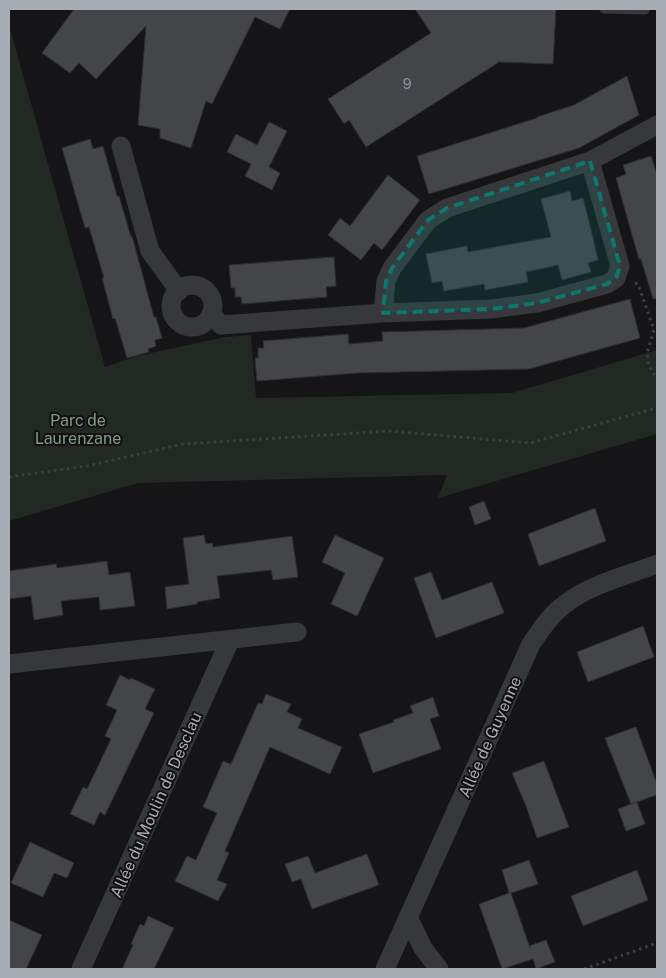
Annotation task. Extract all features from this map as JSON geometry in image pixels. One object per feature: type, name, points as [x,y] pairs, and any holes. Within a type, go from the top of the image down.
[{"type":"street","points":[[383,313],[386,281],[392,268],[428,220],[447,208],[590,161],[657,125]]},
{"type":"street","points":[[121,146],[150,251],[179,291]]},
{"type":"street","points":[[212,314],[202,325],[196,327],[182,325],[177,320],[172,308],[175,295],[185,287],[192,286],[204,290],[212,301],[212,314],[221,325],[383,313],[491,309],[537,303],[607,284],[616,278],[620,266],[590,161]]},
{"type":"street","name":"Allée de Guyenne","points":[[385,969],[531,644],[546,623],[562,606],[577,596],[657,564]]},
{"type":"street","points":[[9,664],[297,632]]},
{"type":"street","name":"Allée du Moulin de Desclau","points":[[81,969],[230,640]]},
{"type":"street","points":[[408,917],[424,948],[439,969]]},
{"type":"lane","points":[[604,9],[645,10]]},
{"type":"path","points":[[616,278],[638,284],[654,330],[647,353],[649,366],[657,379]]},
{"type":"path","points":[[9,477],[87,466],[183,444],[389,431],[530,442],[657,408]]},
{"type":"path","points":[[584,969],[657,943]]},
{"type":"highlighted area","points":[[590,161],[620,266],[616,278],[607,284],[537,303],[491,309],[383,313],[386,281],[392,268],[428,220],[447,208]]},
{"type":"green space","name":"Parc de Laurenzane","points":[[9,25],[105,367],[137,356],[225,337],[251,335],[256,398],[512,393],[657,350],[657,434],[438,498],[447,475],[138,483],[9,521]]},
{"type":"building","points":[[74,9],[290,9],[280,29],[255,17],[212,104],[206,101],[191,148],[160,138],[160,129],[138,125],[146,26],[96,79],[79,63],[70,73],[42,53]]},
{"type":"building","points":[[415,9],[556,9],[553,64],[499,62],[366,147],[349,120],[344,124],[328,99],[431,33]]},
{"type":"building","points":[[627,76],[639,115],[579,148],[429,194],[417,156],[574,105]]},
{"type":"building","points":[[269,122],[287,131],[269,167],[280,173],[272,190],[245,176],[251,164],[227,152],[236,134],[257,145]]},
{"type":"building","points":[[90,139],[93,149],[103,146],[162,338],[155,340],[156,346],[148,349],[149,352],[127,358],[115,318],[113,319],[102,278],[104,278],[89,227],[85,228],[62,148]]},
{"type":"building","points":[[651,156],[657,175],[657,298],[653,299],[641,259],[639,259],[616,178],[626,174],[623,165]]},
{"type":"building","points":[[388,175],[420,200],[382,250],[374,243],[361,260],[328,235],[340,218],[350,226]]},
{"type":"building","points":[[570,191],[572,201],[583,198],[598,260],[588,263],[591,272],[562,280],[558,265],[526,272],[528,282],[485,290],[484,284],[444,291],[442,281],[432,283],[426,254],[467,246],[468,252],[551,237],[541,199]]},
{"type":"building","points":[[334,257],[336,286],[326,287],[327,297],[242,304],[241,297],[235,297],[235,288],[231,288],[229,265]]},
{"type":"building","points":[[630,299],[640,338],[529,369],[357,373],[257,381],[255,358],[258,358],[258,348],[264,348],[263,341],[348,334],[349,344],[383,341],[382,332],[524,328]]},
{"type":"building","points":[[484,501],[491,519],[475,525],[469,507]]},
{"type":"building","points":[[595,508],[606,541],[539,566],[528,534]]},
{"type":"building","points":[[204,535],[206,544],[212,543],[213,547],[292,536],[298,577],[273,580],[271,570],[217,576],[220,598],[167,609],[165,587],[189,584],[183,538]]},
{"type":"building","points":[[335,535],[384,558],[357,616],[331,604],[345,573],[322,562]]},
{"type":"building","points":[[107,561],[109,575],[130,572],[135,606],[100,610],[99,597],[61,601],[63,615],[34,620],[31,596],[9,599],[9,571],[56,564],[57,568]]},
{"type":"building","points":[[431,572],[442,600],[492,582],[504,613],[436,638],[414,578]]},
{"type":"building","points":[[643,626],[654,657],[588,682],[577,652]]},
{"type":"building","points":[[120,675],[155,689],[145,709],[154,713],[105,815],[100,812],[94,825],[70,814],[83,787],[87,789],[111,739],[105,736],[117,710],[106,705]]},
{"type":"building","points":[[266,694],[291,704],[287,712],[302,719],[298,728],[342,747],[330,774],[270,747],[225,851],[229,853],[217,880],[227,884],[218,901],[175,881],[187,856],[196,860],[217,813],[203,807],[223,761],[231,764],[258,703],[262,704]]},
{"type":"building","points":[[433,697],[439,716],[430,719],[441,749],[373,773],[359,734],[394,722],[393,720],[413,713],[410,706]]},
{"type":"building","points":[[636,727],[657,784],[657,795],[631,804],[605,738]]},
{"type":"building","points":[[544,761],[569,827],[537,838],[512,773]]},
{"type":"building","points":[[637,802],[645,824],[626,831],[618,809]]},
{"type":"building","points":[[30,842],[74,863],[67,878],[54,873],[43,897],[11,883]]},
{"type":"building","points":[[367,854],[379,885],[312,909],[301,879],[292,882],[285,864],[308,856],[315,873]]},
{"type":"building","points":[[529,860],[538,884],[511,893],[529,946],[546,940],[555,962],[536,969],[533,959],[502,969],[479,904],[509,893],[502,870]]},
{"type":"building","points":[[637,870],[648,900],[583,926],[571,896]]},
{"type":"building","points":[[148,916],[174,928],[154,969],[122,969],[140,924],[144,926]]},
{"type":"building","points":[[9,920],[42,935],[26,969],[9,969]]}]
